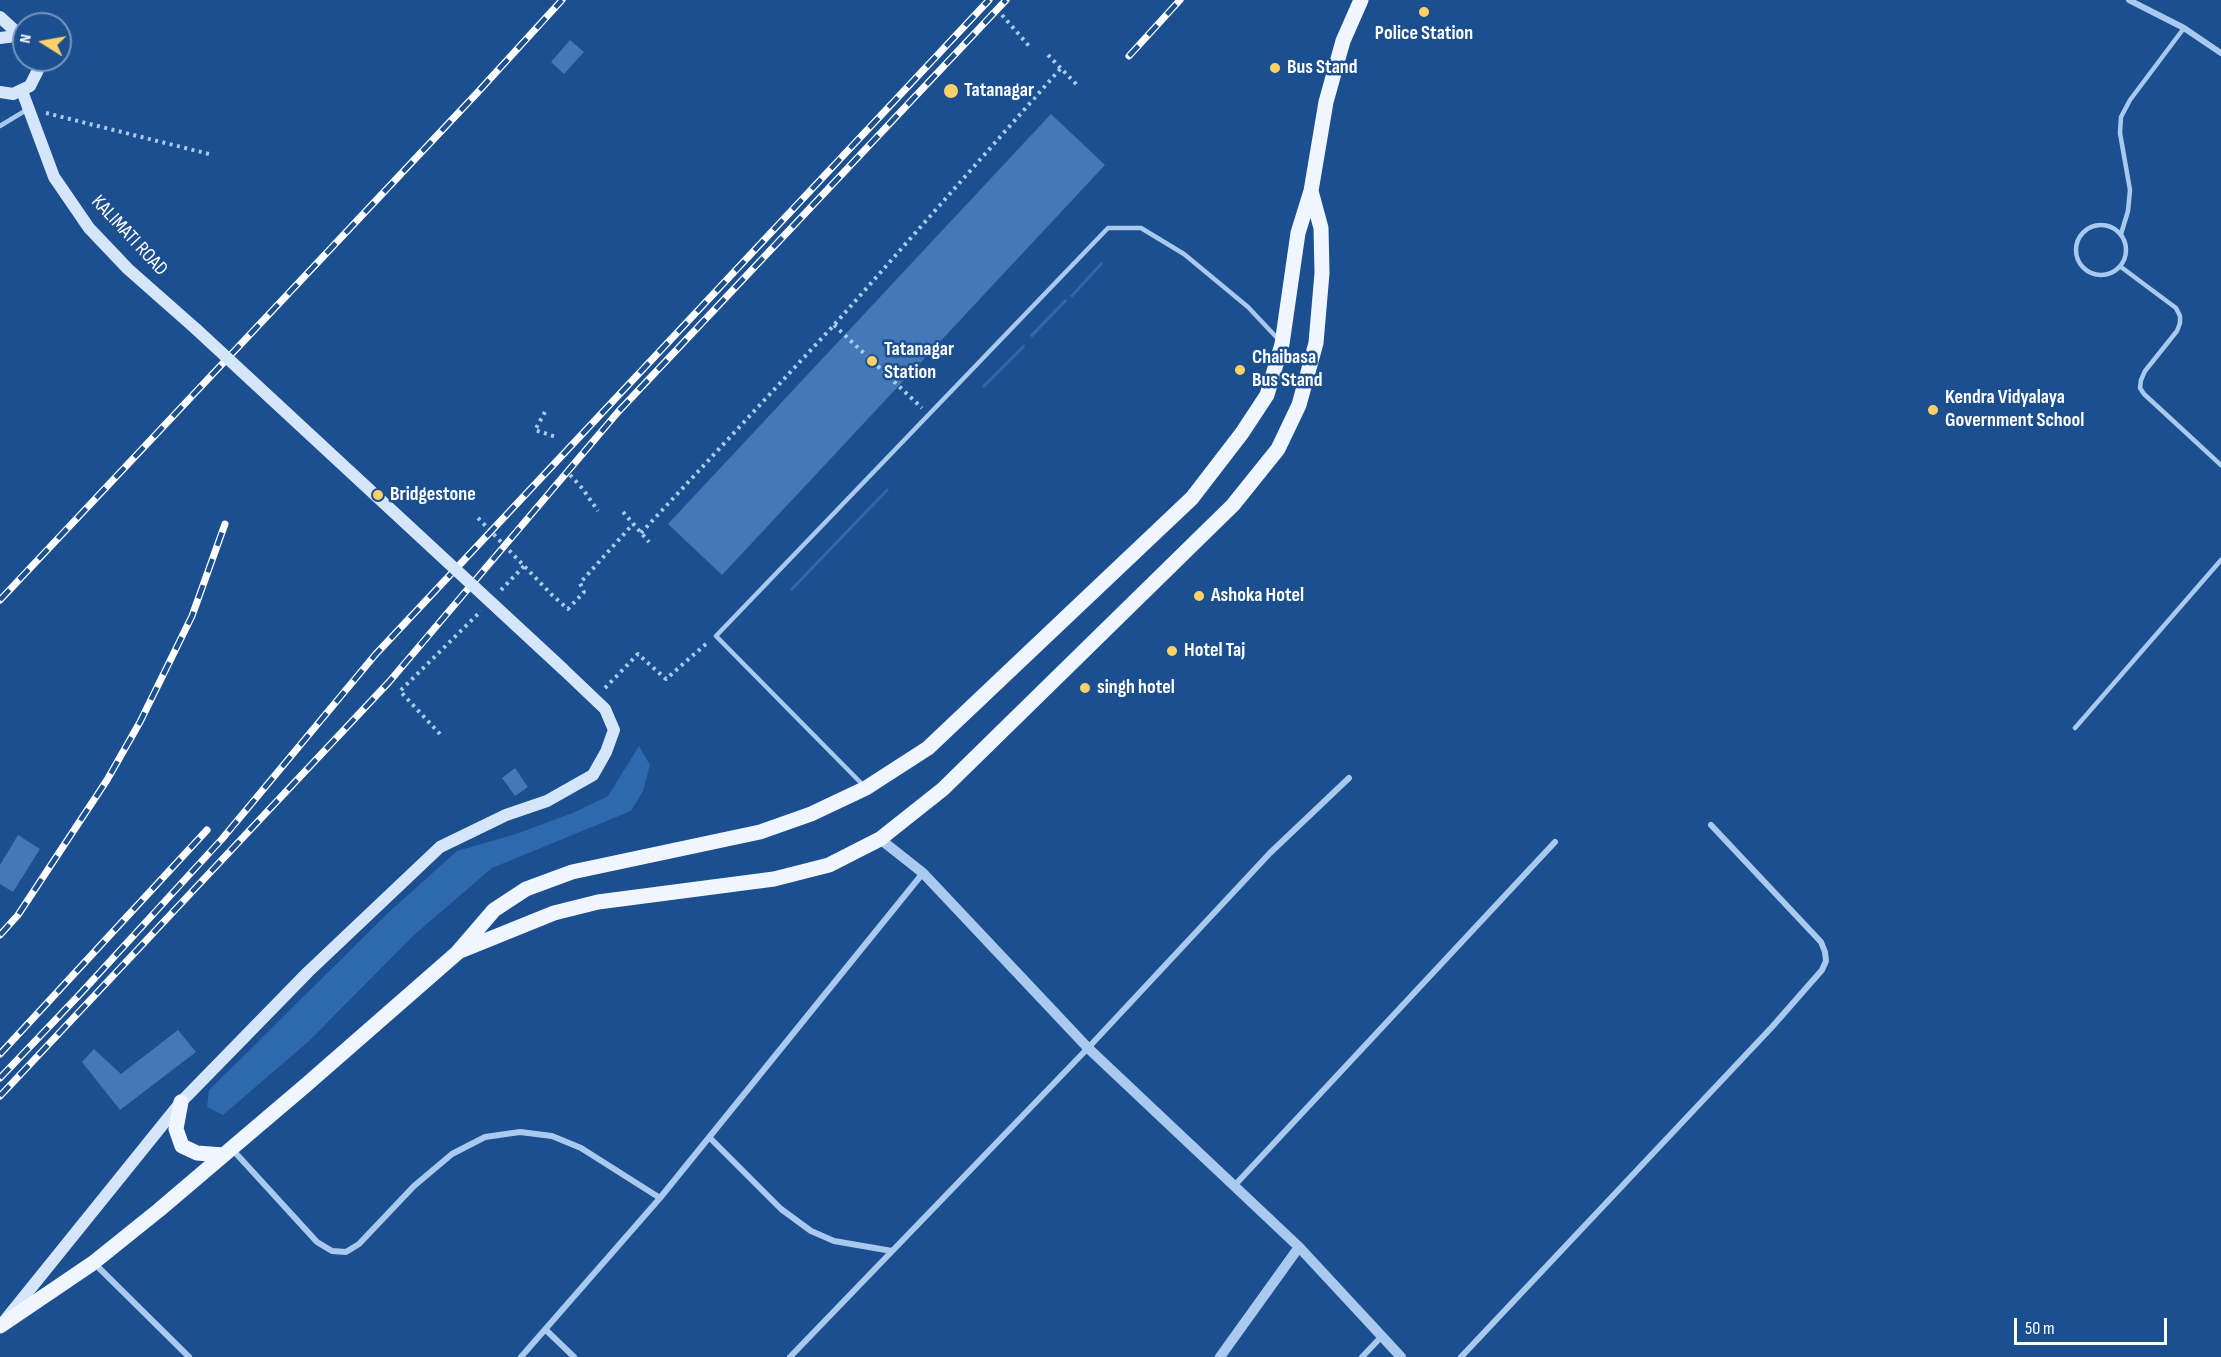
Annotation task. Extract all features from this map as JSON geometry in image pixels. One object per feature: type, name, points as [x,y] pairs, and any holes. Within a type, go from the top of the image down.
[{"type":"main road","points":[[1,1325],[93,1263],[159,1210],[457,953],[494,910],[526,889],[572,872],[760,832],[811,814],[866,788],[928,748],[1192,498],[1242,433],[1267,395],[1282,344],[1298,233],[1311,191],[1326,102],[1343,41],[1361,0]]},
{"type":"main road","points":[[0,17],[12,28]]},
{"type":"main road","points":[[0,92],[13,94],[22,91],[35,79],[37,72]]},
{"type":"main road","name":"KALIMATI ROAD","points":[[22,91],[54,177],[89,228],[128,268],[605,709],[614,729],[606,752],[592,775],[547,801],[506,815],[440,847],[308,972],[182,1102]]},
{"type":"main road","points":[[457,953],[554,913],[598,902],[774,879],[829,865],[880,838],[943,789],[1233,505],[1278,449],[1299,405],[1316,343],[1322,273],[1321,228],[1311,191]]},
{"type":"main road","points":[[182,1102],[176,1130],[182,1146],[197,1154],[227,1152]]},
{"type":"main road","points":[[1,1325],[182,1102]]},
{"type":"street","points":[[2129,0],[2184,28],[2221,53]]},
{"type":"street","points":[[790,1357],[1088,1048],[1270,853],[1349,778]]},
{"type":"street","points":[[1461,1357],[1772,1027],[1822,970],[1826,961],[1821,942],[1711,825]]},
{"type":"street","points":[[880,838],[923,873],[1088,1048],[1299,1247],[1401,1357]]},
{"type":"street","points":[[1233,1187],[1555,842]]},
{"type":"street","points":[[521,1357],[710,1138],[923,873]]},
{"type":"street","points":[[227,1152],[317,1242],[332,1251],[346,1252],[359,1245],[414,1186],[452,1154],[485,1137],[520,1132],[552,1136],[580,1148],[660,1198]]},
{"type":"street","points":[[710,1138],[781,1209],[811,1231],[834,1241],[892,1251]]},
{"type":"street","points":[[1220,1357],[1299,1247]]},
{"type":"street","points":[[93,1263],[189,1357]]},
{"type":"street","points":[[546,1330],[574,1357]]},
{"type":"street","points":[[1362,1357],[1382,1336]]},
{"type":"lane","points":[[2121,234],[2106,225],[2089,228],[2082,234],[2076,250],[2077,259],[2082,267],[2097,276],[2106,276],[2121,267],[2127,250],[2121,234],[2128,211],[2130,190],[2120,133],[2121,117],[2130,100],[2184,28]]},
{"type":"lane","points":[[0,126],[28,109]]},
{"type":"lane","points":[[866,788],[716,636],[1108,228],[1142,228],[1184,254],[1248,307],[1282,344]]},
{"type":"lane","points":[[2121,267],[2176,308],[2180,316],[2177,331],[2145,371],[2140,388],[2221,465]]},
{"type":"lane","points":[[2075,728],[2221,560]]},
{"type":"path","points":[[1002,15],[1029,46]]},
{"type":"path","points":[[1048,55],[1079,87]]},
{"type":"path","points":[[641,533],[834,325],[1061,68]]},
{"type":"path","points":[[28,109],[209,154]]},
{"type":"path","points":[[834,325],[929,415]]},
{"type":"path","points":[[545,412],[535,430],[556,437]]},
{"type":"path","points":[[570,475],[598,511]]},
{"type":"path","points":[[623,512],[649,542]]},
{"type":"path","points":[[478,518],[568,609],[584,592],[580,583],[633,524]]},
{"type":"path","points":[[500,591],[524,566]]},
{"type":"path","points":[[440,734],[400,691],[484,607]]},
{"type":"path","points":[[594,699],[638,654],[666,679],[716,636]]},
{"type":"shaded area","points":[[1101,262],[1103,264],[1072,298],[1070,296]]},
{"type":"shaded area","points":[[1065,299],[1067,301],[1032,338],[1030,335]]},
{"type":"shaded area","points":[[1024,344],[1025,347],[984,388],[982,386]]},
{"type":"shaded area","points":[[887,488],[889,490],[792,591],[790,589]]},
{"type":"shaded area","points":[[639,746],[650,765],[643,791],[631,811],[492,868],[414,935],[309,1041],[223,1115],[207,1107],[209,1090],[389,912],[457,851],[516,834],[575,812],[608,796]]},
{"type":"building","points":[[570,40],[584,52],[564,74],[551,62]]},
{"type":"building","name":"Tatanagar Station","points":[[1051,114],[1105,165],[722,575],[668,524]]},
{"type":"building","points":[[515,768],[528,787],[515,796],[502,778]]},
{"type":"building","points":[[18,835],[40,849],[13,892],[0,884],[0,865]]},
{"type":"building","points":[[178,1030],[196,1052],[120,1110],[82,1062],[94,1049],[121,1074]]},
{"type":"railway","points":[[0,600],[562,0]]},
{"type":"railway","points":[[0,1078],[222,839],[375,655],[989,0]]},
{"type":"railway","points":[[0,1096],[389,682],[618,412],[1006,0]]},
{"type":"railway","points":[[1129,56],[1180,0]]},
{"type":"railway","points":[[0,935],[18,915],[107,780],[140,722],[192,616],[225,524]]},
{"type":"railway","points":[[0,1054],[207,830]]},
{"type":"place","name":"Police Station","points":[[1424,12]]},
{"type":"place","name":"Bus Stand","points":[[1275,68]]},
{"type":"place","name":"Tatanagar","points":[[951,91]]},
{"type":"place","name":"Tatanagar Station","points":[[872,361]]},
{"type":"place","name":"Chaibasa Bus Stand","points":[[1240,370]]},
{"type":"place","name":"Kendra Vidyalaya Government School","points":[[1933,410]]},
{"type":"place","name":"Bridgestone","points":[[378,495]]},
{"type":"place","name":"Ashoka Hotel","points":[[1199,596]]},
{"type":"place","name":"Hotel Taj","points":[[1172,651]]},
{"type":"place","name":"singh hotel","points":[[1085,688]]}]
